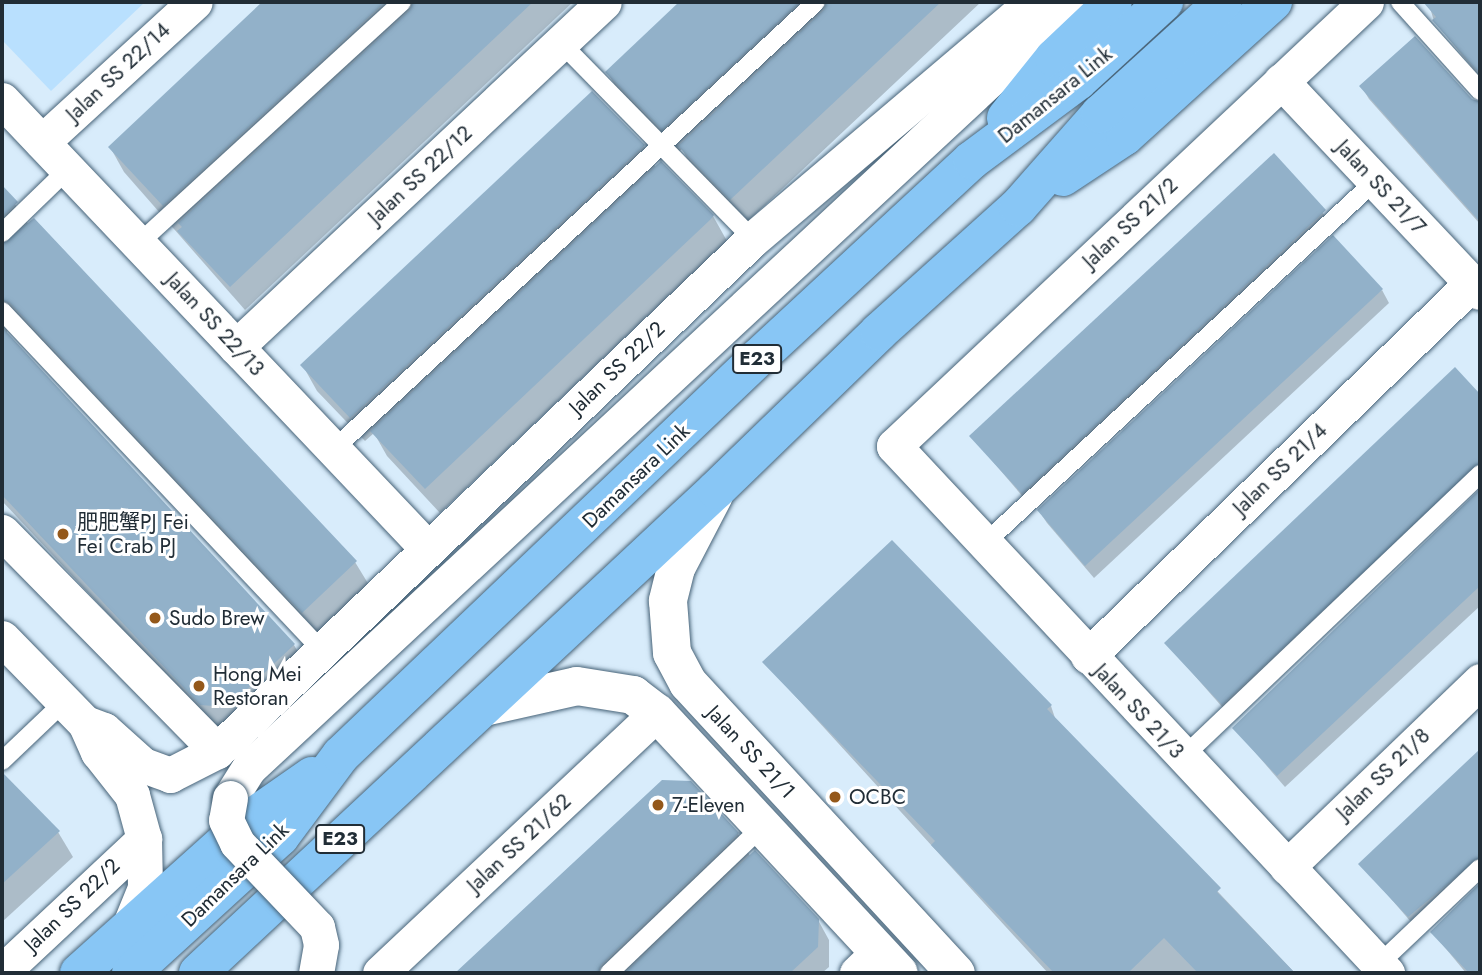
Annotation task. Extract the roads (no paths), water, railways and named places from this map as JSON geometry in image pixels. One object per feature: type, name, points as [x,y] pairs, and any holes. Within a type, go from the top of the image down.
[{"type":"highway","points":[[972,160],[1054,58],[1113,2]]},
{"type":"highway","name":"Damansara Link","points":[[131,973],[280,837],[341,755],[972,160],[1079,81],[1164,2]]},
{"type":"highway","name":"Damansara Link","points":[[198,973],[716,489],[879,332],[1018,207],[1100,114],[1223,2]]},
{"type":"highway","points":[[1018,207],[1125,136],[1273,2]]},
{"type":"highway","points":[[79,973],[253,817],[341,755]]},
{"type":"street","name":"Jalan SS 22/14","points":[[42,142],[195,2]]},
{"type":"street","name":"Jalan SS 22/12","points":[[236,347],[604,2]]},
{"type":"street","name":"Jalan SS 22/2","points":[[74,713],[104,730],[144,765],[170,775],[217,751],[753,239],[1032,2]]},
{"type":"street","points":[[316,973],[321,945],[317,927],[237,843],[226,820],[230,798],[249,768],[1073,2]]},
{"type":"street","name":"Jalan SS 21/2","points":[[894,446],[1366,2]]},
{"type":"street","name":"Jalan SS 21/7","points":[[1281,81],[1476,288]]},
{"type":"street","name":"Jalan SS 22/13","points":[[2,100],[428,548]]},
{"type":"street","name":"Jalan SS 21/4","points":[[1088,656],[1476,288]]},
{"type":"street","name":"Jalan SS 21/3","points":[[894,446],[1182,758],[1383,969]]},
{"type":"street","name":"Jalan SS 21/1","points":[[716,489],[676,568],[668,600],[671,653],[688,683],[956,973]]},
{"type":"street","points":[[2,532],[217,751]]},
{"type":"street","points":[[2,638],[74,713],[98,752],[132,795],[144,839],[145,888],[129,927]]},
{"type":"street","name":"Jalan SS 21/8","points":[[1287,867],[1480,681]]},
{"type":"street","name":"Jalan SS 21/1","points":[[484,707],[577,686],[633,695],[657,713],[762,827],[886,969]]},
{"type":"street","name":"Jalan SS 21/62","points":[[380,973],[657,713]]},
{"type":"street","name":"Jalan SS 22/2","points":[[2,972],[144,839]]},
{"type":"lane","points":[[138,244],[401,2]]},
{"type":"lane","points":[[334,449],[816,2]]},
{"type":"lane","points":[[1400,2],[1480,91]]},
{"type":"lane","points":[[561,43],[753,239]]},
{"type":"lane","points":[[2,233],[68,169]]},
{"type":"lane","points":[[984,544],[1375,181]]},
{"type":"lane","points":[[2,311],[322,651]]},
{"type":"lane","points":[[1182,758],[1480,474]]},
{"type":"lane","points":[[2,761],[74,713]]},
{"type":"lane","points":[[609,973],[762,827]]},
{"type":"lane","points":[[1383,969],[1480,868]]},
{"type":"place","name":"肥肥蟹PJ Fei Fei Crab PJ","points":[[63,534]]},
{"type":"place","name":"Sudo Brew","points":[[155,618]]},
{"type":"place","name":"Hong Mei Restoran","points":[[199,686]]},
{"type":"place","name":"OCBC","points":[[835,797]]},
{"type":"place","name":"7-Eleven","points":[[658,805]]}]
